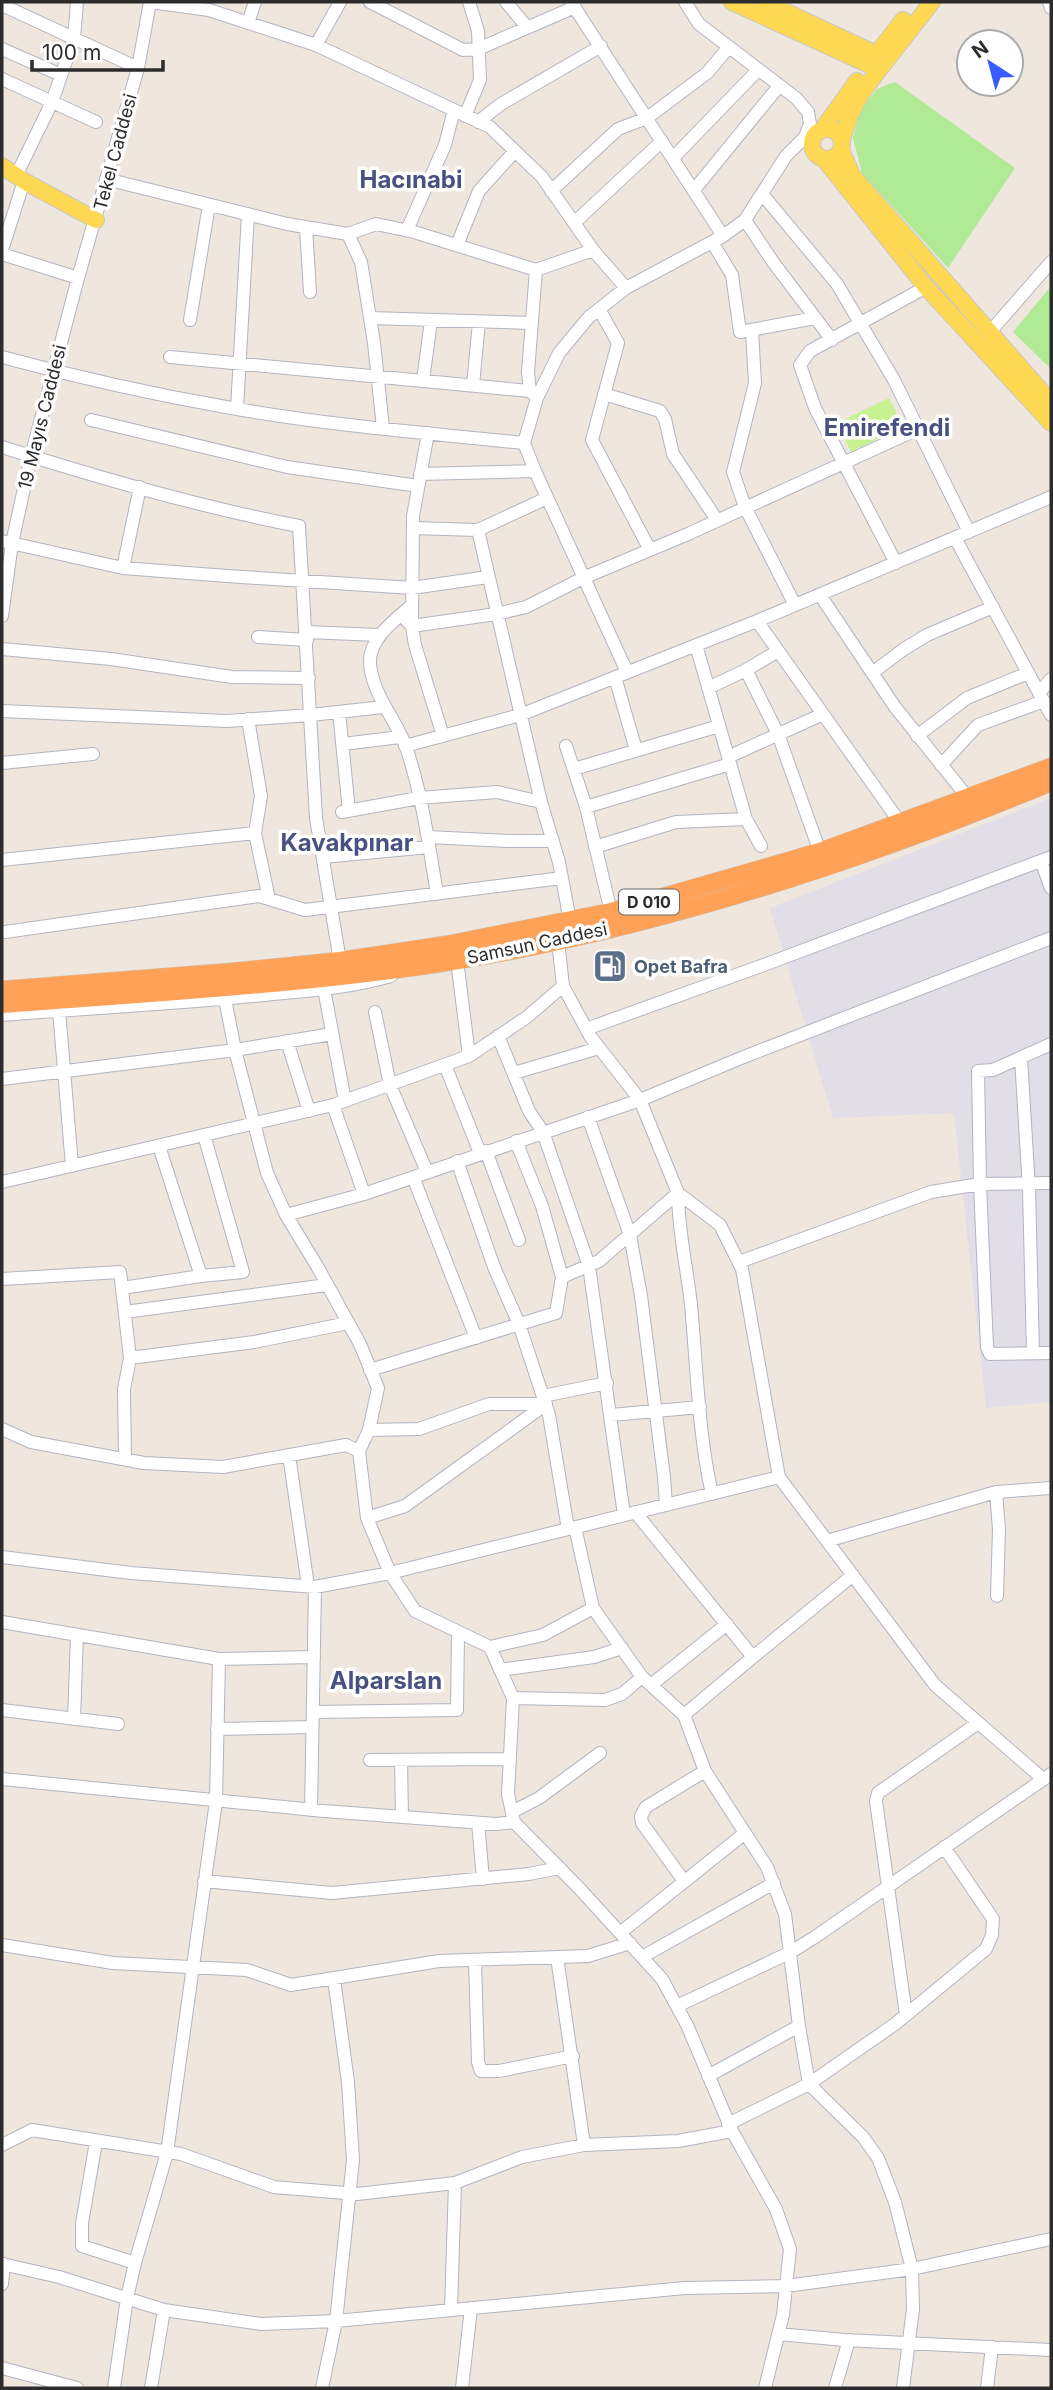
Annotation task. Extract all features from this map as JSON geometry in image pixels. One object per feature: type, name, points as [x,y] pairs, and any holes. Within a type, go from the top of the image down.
[{"type":"highway","points":[[1051,757],[979,787],[973,806],[1004,810],[1051,791]]},
{"type":"highway","name":"Samsun Caddesi","points":[[2,1004],[322,979],[434,964],[558,941],[756,889],[825,867],[973,806],[1051,767]]},
{"type":"highway","name":"Samsun Caddesi","points":[[2,990],[230,986],[339,957],[403,951],[570,921],[611,912],[820,852],[901,824],[1051,782]]},
{"type":"main road","points":[[732,2],[875,62]]},
{"type":"main road","points":[[765,2],[875,62]]},
{"type":"main road","points":[[824,159],[834,158],[841,145],[849,114],[875,62],[918,2]]},
{"type":"main road","points":[[932,2],[875,62],[813,135],[814,151],[824,159],[926,287],[1051,423]]},
{"type":"main road","points":[[813,135],[830,130],[837,133],[852,175],[1051,402]]},
{"type":"main road","points":[[2,166],[20,179],[96,220]]},
{"type":"street","points":[[77,2],[74,38],[52,102],[20,179],[2,252],[78,278]]},
{"type":"street","points":[[150,2],[209,10],[316,45],[490,127],[542,177],[593,250],[626,288]]},
{"type":"street","name":"Tekel Caddesi","points":[[96,220],[138,68],[150,2]]},
{"type":"street","points":[[248,23],[255,2]]},
{"type":"street","points":[[316,45],[340,2]]},
{"type":"street","points":[[370,2],[463,50],[478,49],[573,4],[694,191],[732,275],[740,332],[815,318]]},
{"type":"street","points":[[407,230],[460,113],[480,80],[478,31],[471,8],[459,2]]},
{"type":"street","points":[[506,2],[527,27]]},
{"type":"street","points":[[636,750],[621,674],[583,578],[524,443],[533,394],[559,353],[589,317],[626,288],[718,239],[745,220],[786,156],[813,135],[808,112],[796,98],[699,24],[685,2]]},
{"type":"street","points":[[1049,2],[1051,8]]},
{"type":"street","points":[[2,5],[138,68]]},
{"type":"street","points":[[478,122],[501,104],[601,46]]},
{"type":"street","points":[[551,191],[618,129],[647,118],[707,73],[729,47]]},
{"type":"street","points":[[2,49],[61,75]]},
{"type":"street","points":[[673,158],[758,69]]},
{"type":"street","points":[[2,79],[96,122]]},
{"type":"street","points":[[694,191],[779,86]]},
{"type":"street","points":[[574,223],[662,141]]},
{"type":"street","points":[[457,245],[479,191],[515,151]]},
{"type":"street","points":[[106,179],[306,227],[348,234],[376,224],[407,230],[536,270],[593,250]]},
{"type":"street","points":[[762,194],[837,284],[894,380],[969,532]]},
{"type":"street","points":[[190,320],[209,205]]},
{"type":"street","points":[[237,409],[248,214]]},
{"type":"street","name":"19 Mayıs Caddesi","points":[[2,616],[7,542],[96,220]]},
{"type":"street","points":[[745,220],[832,340]]},
{"type":"street","points":[[306,227],[310,292]]},
{"type":"street","points":[[348,234],[361,262],[383,428]]},
{"type":"street","points":[[989,333],[1051,262]]},
{"type":"street","points":[[533,394],[528,372],[536,270]]},
{"type":"street","points":[[895,563],[815,408],[800,365],[810,351],[926,287]]},
{"type":"street","points":[[599,309],[618,343],[592,440],[650,550]]},
{"type":"street","points":[[370,318],[532,323]]},
{"type":"street","points":[[423,380],[431,321]]},
{"type":"street","points":[[473,385],[479,322]]},
{"type":"street","points":[[752,330],[755,383],[733,472],[745,507],[795,605]]},
{"type":"street","points":[[170,357],[473,385],[533,394]]},
{"type":"street","points":[[2,358],[237,409],[524,443]]},
{"type":"street","points":[[604,394],[660,411],[665,419],[673,454],[717,520]]},
{"type":"street","points":[[90,420],[287,467],[419,480],[534,471]]},
{"type":"street","points":[[412,626],[526,607],[583,578],[918,429]]},
{"type":"street","points":[[428,433],[413,528],[412,588],[407,610],[443,736]]},
{"type":"street","points":[[2,447],[140,487],[299,526],[316,818],[339,957],[2,982]]},
{"type":"street","points":[[123,568],[140,487]]},
{"type":"street","points":[[343,744],[443,736],[520,715],[757,621],[1051,497]]},
{"type":"street","points":[[413,528],[478,530],[547,498]]},
{"type":"street","points":[[478,530],[570,921]]},
{"type":"street","points":[[955,538],[1051,715]]},
{"type":"street","points":[[7,542],[123,568],[412,588],[488,577]]},
{"type":"street","points":[[820,595],[917,736],[973,806]]},
{"type":"street","points":[[872,673],[927,635],[993,607]]},
{"type":"street","points":[[407,610],[378,635],[369,662],[383,707],[403,741],[429,842],[437,894]]},
{"type":"street","points":[[757,621],[901,824]]},
{"type":"street","points":[[258,637],[378,635]]},
{"type":"street","points":[[696,645],[746,819],[761,846]]},
{"type":"street","points":[[2,649],[110,659],[232,677],[309,678]]},
{"type":"street","points":[[708,688],[778,651]]},
{"type":"street","points":[[746,670],[778,734],[820,852]]},
{"type":"street","points":[[917,736],[967,698],[1028,673]]},
{"type":"street","points":[[941,765],[978,725],[1041,697],[1051,679]]},
{"type":"street","points":[[2,710],[226,720],[383,707]]},
{"type":"street","points":[[339,712],[345,811],[419,798],[497,792],[541,802]]},
{"type":"street","points":[[586,807],[729,761],[778,734],[823,714]]},
{"type":"street","points":[[248,719],[261,796],[256,834],[269,899]]},
{"type":"street","points":[[573,769],[719,726]]},
{"type":"street","points":[[566,746],[586,807],[611,912]]},
{"type":"street","points":[[2,763],[93,754]]},
{"type":"street","points":[[595,846],[676,822],[746,819]]},
{"type":"street","points":[[2,860],[256,834]]},
{"type":"street","points":[[323,856],[429,842],[553,841]]},
{"type":"street","points":[[586,1029],[1046,859],[1051,888]]},
{"type":"street","points":[[5,932],[259,896],[305,910],[562,878]]},
{"type":"street","points":[[286,1215],[363,1195],[640,1100],[1051,938]]},
{"type":"street","points":[[558,941],[564,986],[586,1029],[640,1100],[678,1193],[678,1220],[691,1302],[704,1458],[712,1493]]},
{"type":"street","points":[[457,960],[469,1056]]},
{"type":"street","points":[[2,1015],[58,1010],[230,986],[324,989],[368,982],[434,964]]},
{"type":"street","points":[[230,986],[235,1050],[267,1173],[286,1215],[348,1323],[378,1388],[369,1430],[359,1451],[367,1518],[390,1573],[415,1611],[490,1647],[543,1634],[593,1608]]},
{"type":"street","points":[[2,1182],[339,1103],[469,1056],[527,1017],[564,986]]},
{"type":"street","points":[[324,989],[339,1103],[363,1195]]},
{"type":"street","points":[[58,1010],[72,1166]]},
{"type":"street","points":[[375,1012],[390,1085],[427,1172]]},
{"type":"street","points":[[2,1079],[235,1050],[332,1034]]},
{"type":"street","points":[[498,1037],[529,1111],[543,1132],[589,1266],[629,1514],[753,1657]]},
{"type":"street","points":[[287,1041],[309,1111]]},
{"type":"street","points":[[1051,1044],[993,1070],[978,1071],[987,1347],[990,1354],[1051,1353]]},
{"type":"street","points":[[514,1073],[599,1048]]},
{"type":"street","points":[[1021,1058],[1029,1183],[1033,1353]]},
{"type":"street","points":[[445,1065],[519,1240]]},
{"type":"street","points":[[588,1117],[630,1235],[641,1296],[666,1505]]},
{"type":"street","points":[[122,1288],[243,1272],[204,1135]]},
{"type":"street","points":[[370,1370],[556,1313],[562,1277],[542,1206],[516,1141]]},
{"type":"street","points":[[159,1146],[201,1276]]},
{"type":"street","points":[[457,1161],[494,1267],[519,1324],[544,1400],[571,1528],[593,1608],[647,1681],[684,1714],[705,1771],[767,1867],[785,1914],[809,2084],[863,2137],[878,2158],[895,2202],[912,2269],[913,2309],[903,2388]]},
{"type":"street","points":[[414,1177],[476,1338]]},
{"type":"street","points":[[739,1262],[930,1192],[980,1184],[1051,1183]]},
{"type":"street","points":[[562,1277],[599,1261],[678,1193]]},
{"type":"street","points":[[677,2006],[791,1952],[1047,1777],[935,1685],[779,1477],[742,1269],[720,1225],[678,1193]]},
{"type":"street","points":[[2,1279],[120,1272],[130,1358],[124,1389],[125,1459]]},
{"type":"street","points":[[125,1312],[327,1285]]},
{"type":"street","points":[[130,1358],[254,1342],[348,1323]]},
{"type":"street","points":[[369,1430],[419,1429],[489,1404],[544,1400],[607,1383]]},
{"type":"street","points":[[367,1518],[405,1506],[544,1400]]},
{"type":"street","points":[[611,1415],[700,1407]]},
{"type":"street","points":[[2,1429],[31,1442],[144,1463],[223,1467],[346,1446],[359,1451]]},
{"type":"street","points":[[289,1455],[312,1586],[314,1657],[311,1810]]},
{"type":"street","points":[[2,1557],[131,1573],[312,1586],[390,1573],[779,1477]]},
{"type":"street","points":[[827,1541],[996,1492],[1051,1488]]},
{"type":"street","points":[[996,1492],[999,1529],[997,1595]]},
{"type":"street","points":[[684,1714],[853,1575]]},
{"type":"street","points":[[2,1622],[219,1659],[314,1657]]},
{"type":"street","points":[[513,1698],[605,1700],[647,1681],[727,1625]]},
{"type":"street","points":[[313,1712],[457,1710],[458,1632]]},
{"type":"street","points":[[74,1719],[77,1636]]},
{"type":"street","points":[[490,1647],[513,1698],[508,1794],[513,1817],[662,1979],[677,2006],[730,2127],[776,2209],[790,2249],[778,2334],[765,2388]]},
{"type":"street","points":[[500,1670],[594,1657],[622,1648]]},
{"type":"street","points":[[114,2388],[127,2298],[167,2153],[216,1801],[219,1659]]},
{"type":"street","points":[[2,1710],[118,1724]]},
{"type":"street","points":[[906,2015],[876,1801],[878,1793],[978,1723]]},
{"type":"street","points":[[217,1729],[312,1727]]},
{"type":"street","points":[[2,1780],[478,1823],[513,1817],[600,1753]]},
{"type":"street","points":[[370,1760],[509,1759]]},
{"type":"street","points":[[401,1760],[402,1817]]},
{"type":"street","points":[[684,1881],[642,1823],[641,1816],[646,1808],[705,1771]]},
{"type":"street","points":[[478,1823],[483,1879]]},
{"type":"street","points":[[620,1933],[745,1833]]},
{"type":"street","points":[[2,2145],[32,2130],[181,2154],[274,2187],[350,2193],[455,2183],[522,2157],[584,2145],[678,2141],[730,2127],[809,2084],[906,2015],[986,1949],[992,1935],[993,1919],[944,1847]]},
{"type":"street","points":[[204,1881],[332,1893],[529,1874],[559,1868]]},
{"type":"street","points":[[642,1957],[774,1883]]},
{"type":"street","points":[[2,1945],[113,1963],[247,1970],[291,1985],[439,1961],[588,1956],[629,1943]]},
{"type":"street","points":[[556,1958],[573,2056],[584,2145]]},
{"type":"street","points":[[475,1960],[478,2062],[481,2071],[499,2071],[573,2056]]},
{"type":"street","points":[[322,2388],[336,2321],[353,2160],[348,2082],[334,1979]]},
{"type":"street","points":[[709,2076],[799,2026]]},
{"type":"street","points":[[96,2142],[82,2223],[82,2246],[135,2263]]},
{"type":"street","points":[[451,2310],[455,2183]]},
{"type":"street","points":[[2,2284],[3,2264],[60,2277],[164,2310],[261,2324],[336,2321],[685,2288],[786,2286],[912,2269],[1051,2239]]},
{"type":"street","points":[[462,2388],[471,2308]]},
{"type":"street","points":[[151,2388],[164,2310]]},
{"type":"street","points":[[778,2334],[1051,2350]]},
{"type":"street","points":[[835,2388],[849,2340]]},
{"type":"street","points":[[987,2388],[992,2347]]},
{"type":"street","points":[[2,2368],[77,2388]]},
{"type":"shaded area","points":[[1051,798],[1051,1402],[986,1408],[954,1113],[833,1118],[770,908]]},
{"type":"green space","points":[[895,82],[1015,168],[948,268],[862,173],[853,138],[860,111],[877,89]]},
{"type":"green space","points":[[1051,286],[1051,369],[1013,332]]},
{"type":"green space","points":[[889,398],[903,426],[851,452],[837,423]]},
{"type":"place","name":"Opet Bafra","points":[[610,966]]},
{"type":"district","name":"Hacınabi","points":[[411,179]]},
{"type":"district","name":"Emirefendi","points":[[887,427]]},
{"type":"district","name":"Kavakpınar","points":[[347,842]]},
{"type":"district","name":"Alparslan","points":[[386,1680]]}]
